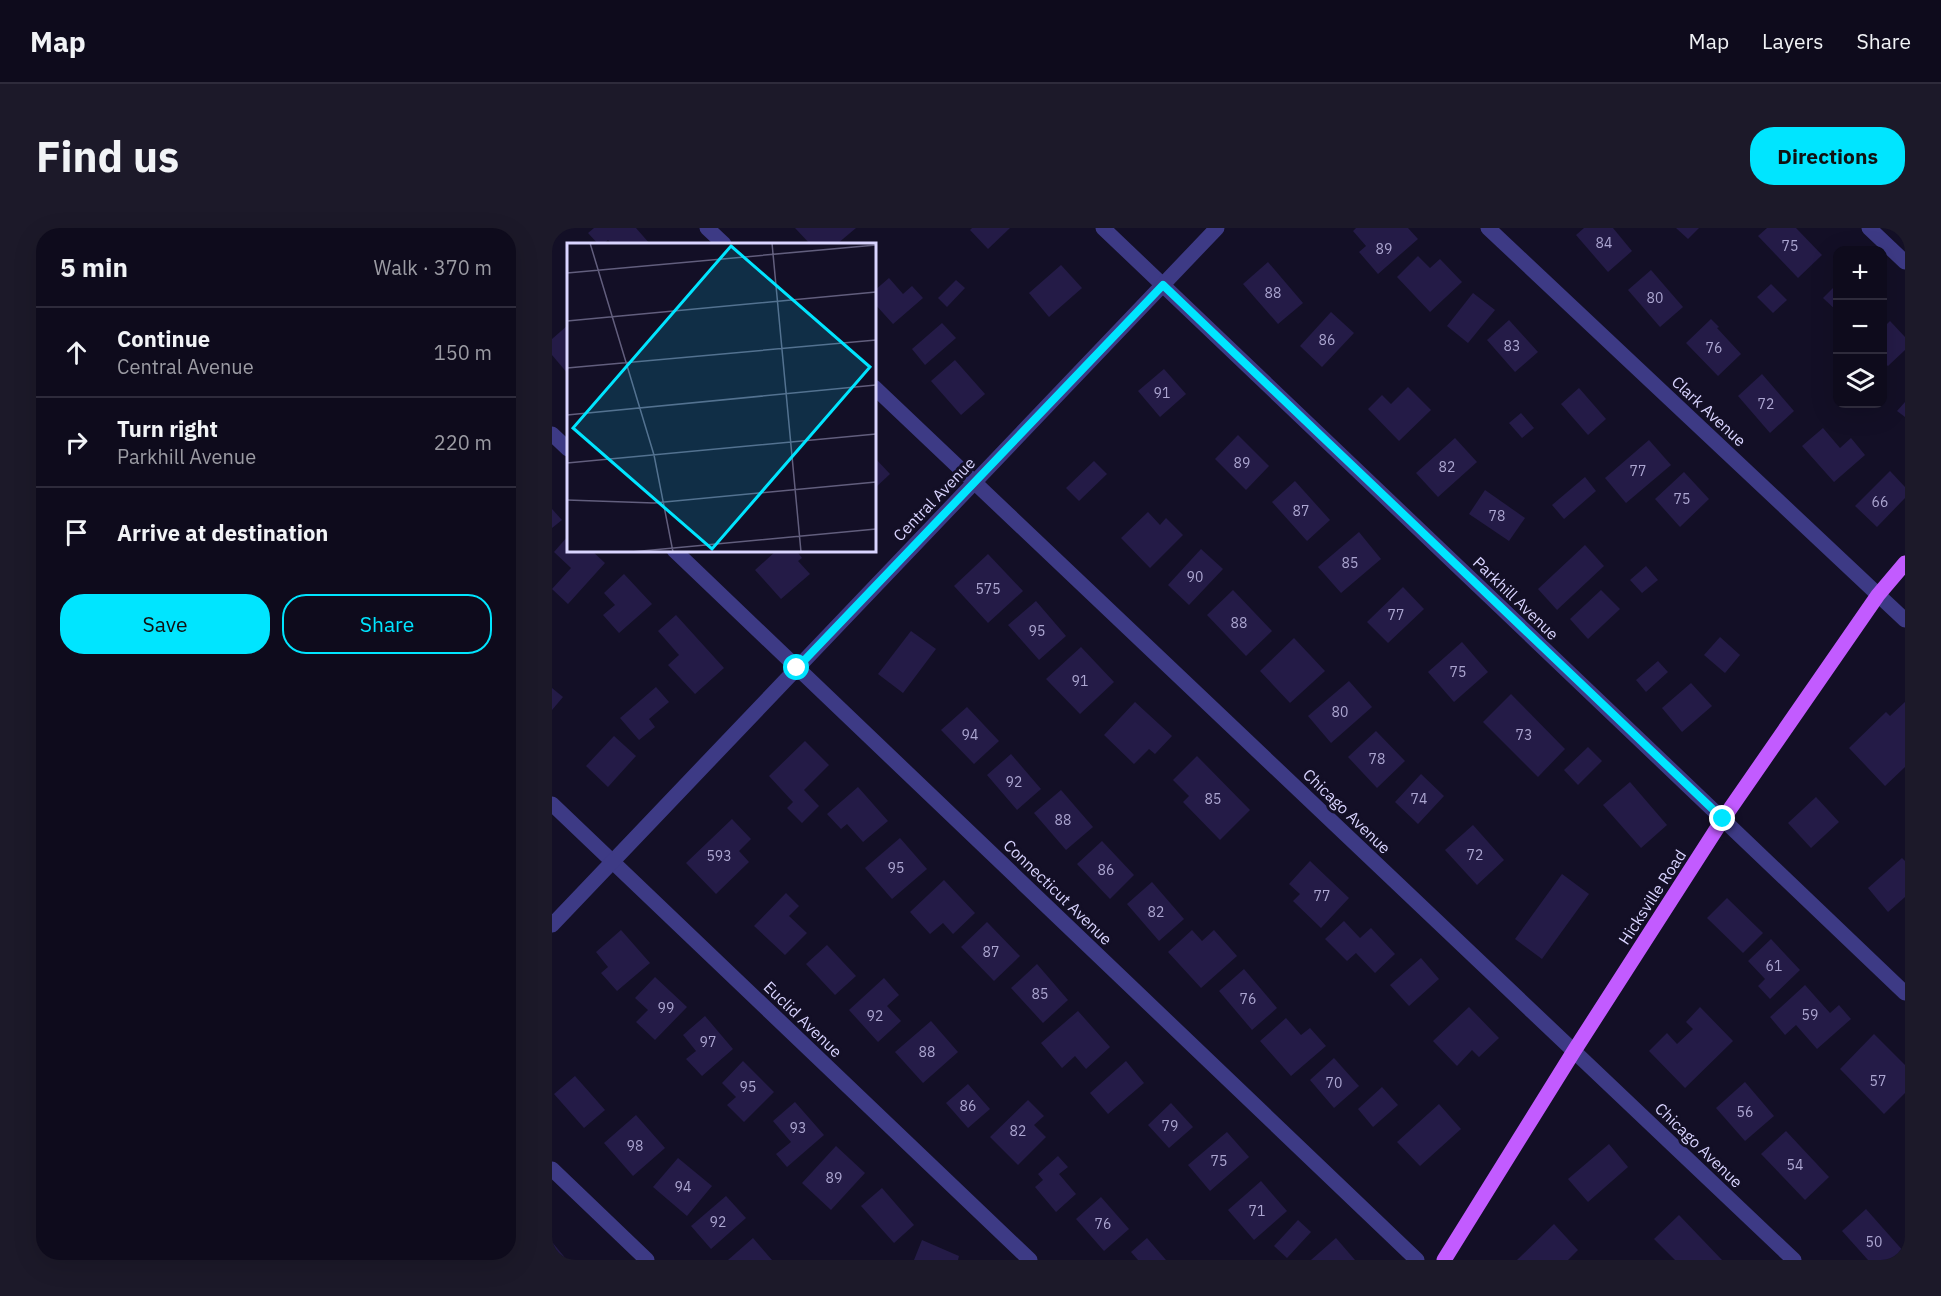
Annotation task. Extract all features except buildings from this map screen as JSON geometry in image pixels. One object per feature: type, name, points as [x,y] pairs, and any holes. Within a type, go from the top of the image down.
[{"type":"main road","name":"Hicksville Road","points":[[1444,1260],[1574,1051],[1723,819],[1878,595],[1905,563]]},
{"type":"street","points":[[707,228],[723,243]]},
{"type":"street","name":"Parkhill Avenue","points":[[1102,228],[1905,993]]},
{"type":"street","name":"Central Avenue","points":[[552,925],[1217,228]]},
{"type":"street","name":"Clark Avenue","points":[[1488,228],[1905,620]]},
{"type":"street","points":[[1869,228],[1905,262]]},
{"type":"street","name":"Chicago Avenue","points":[[876,389],[1794,1260]]},
{"type":"street","points":[[552,434],[567,448]]},
{"type":"street","name":"Connecticut Avenue","points":[[676,552],[1417,1260]]},
{"type":"street","name":"Euclid Avenue","points":[[552,804],[1030,1260]]},
{"type":"street","points":[[552,1170],[647,1260]]},
{"type":"route","points":[[797,668],[1163,285],[1723,819]]}]
